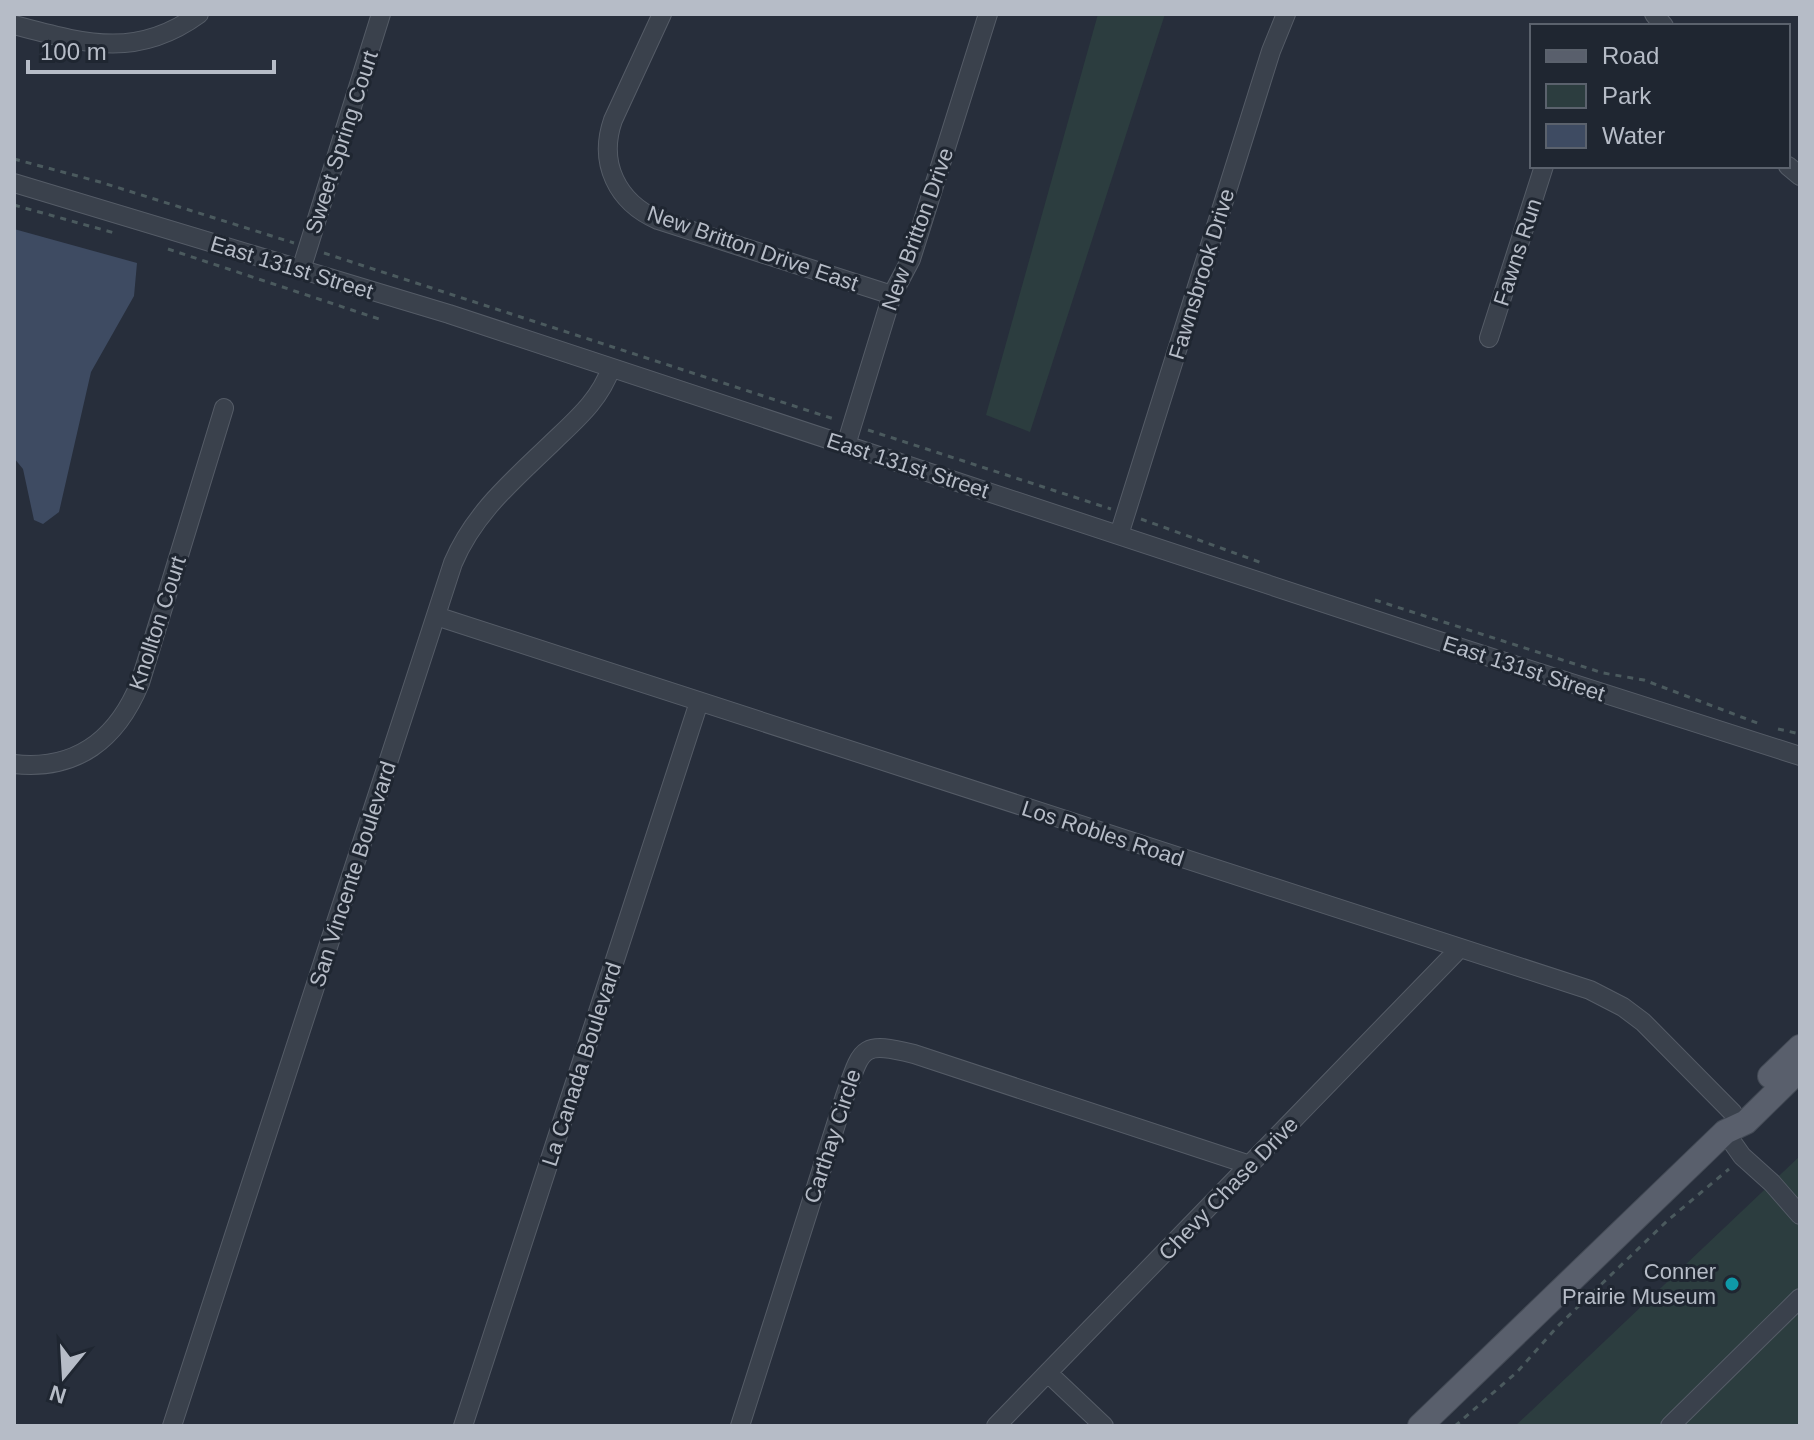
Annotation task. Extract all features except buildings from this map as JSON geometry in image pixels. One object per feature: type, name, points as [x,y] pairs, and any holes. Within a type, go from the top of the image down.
[{"type":"main road","points":[[1420,1426],[1729,1122],[1800,1047]]},
{"type":"main road","points":[[1729,1122],[1746,1122],[1800,1069]]},
{"type":"street","points":[[14,25],[88,43],[117,44],[163,35],[199,14]]},
{"type":"street","name":"Sweet Spring Court","points":[[301,270],[381,14]]},
{"type":"street","name":"New Britton Drive East","points":[[662,14],[608,137],[609,168],[626,198],[634,207],[658,220],[892,295]]},
{"type":"street","name":"New Britton Drive","points":[[846,445],[892,295],[911,259],[988,14]]},
{"type":"street","name":"Fawnsbrook Drive","points":[[1119,535],[1271,51],[1286,14]]},
{"type":"street","name":"Fawns Run","points":[[1489,338],[1543,168]]},
{"type":"street","name":"East 131st Street","points":[[14,183],[449,314],[1800,756]]},
{"type":"street","name":"San Vincente Boulevard","points":[[172,1426],[459,548],[478,517],[585,412],[606,384],[611,368]]},
{"type":"street","name":"Knollton Court","points":[[14,764],[47,763],[77,756],[105,738],[125,714],[140,683],[224,408]]},
{"type":"street","name":"Los Robles Road","points":[[436,616],[1590,990],[1623,1007],[1643,1022],[1729,1122],[1742,1156],[1772,1183],[1800,1215]]},
{"type":"street","name":"La Canada Boulevard","points":[[463,1426],[699,702]]},
{"type":"street","name":"Chevy Chase Drive","points":[[996,1426],[1459,949]]},
{"type":"street","name":"Carthay Circle","points":[[740,1426],[857,1060],[868,1049],[881,1047],[914,1054],[1250,1165]]},
{"type":"street","points":[[1670,1426],[1800,1298]]},
{"type":"street","points":[[1048,1373],[1104,1426]]},
{"type":"path","points":[[14,159],[100,182],[307,248],[1126,514],[1270,566]]},
{"type":"path","points":[[14,205],[121,235]]},
{"type":"path","points":[[156,245],[382,320]]},
{"type":"path","points":[[1366,598],[1603,673],[1644,680],[1768,727],[1800,734]]},
{"type":"path","points":[[1455,1426],[1517,1372],[1558,1326],[1667,1221],[1742,1156]]},
{"type":"green space","points":[[1098,14],[1165,14],[1030,432],[986,415]]},
{"type":"green space","name":"Conner Prairie Museum","points":[[1800,1156],[1800,1426],[1515,1426],[1529,1413]]},
{"type":"water","points":[[14,229],[137,263],[134,296],[91,372],[59,512],[43,524],[34,520],[23,469],[14,458]]},
{"type":"place","name":"Conner Prairie Museum","points":[[1732,1284]]}]
